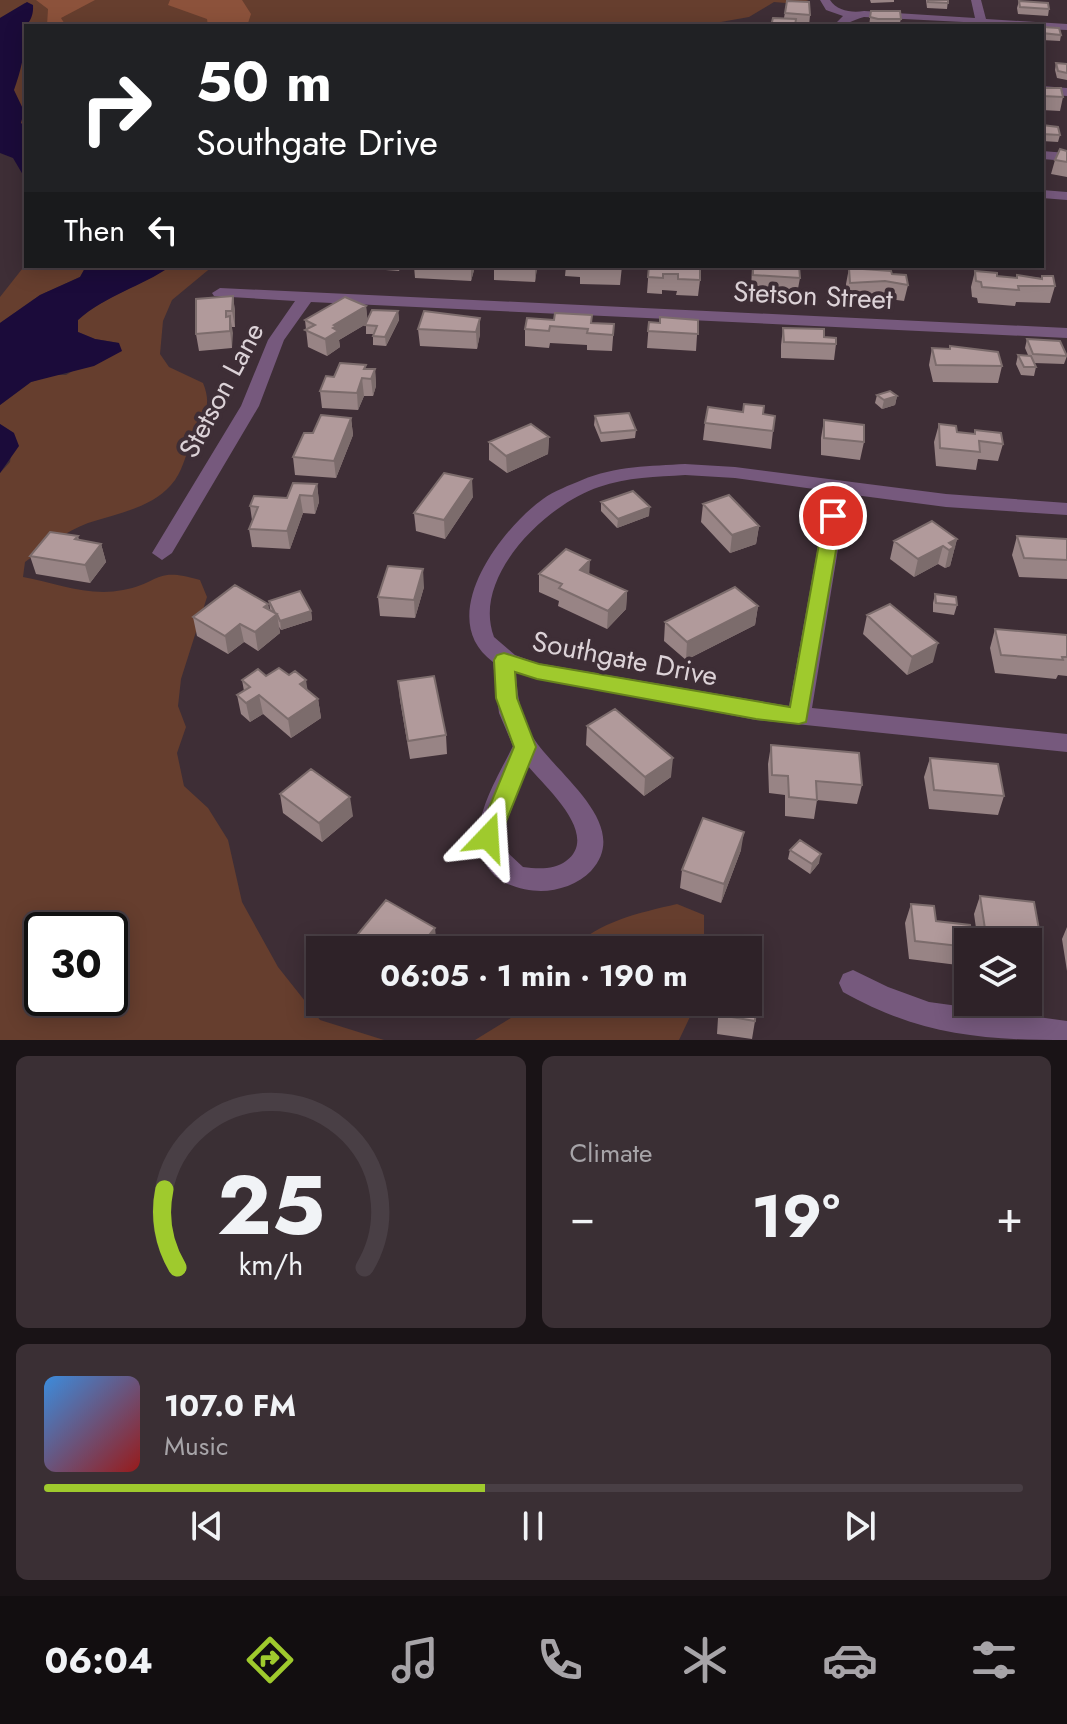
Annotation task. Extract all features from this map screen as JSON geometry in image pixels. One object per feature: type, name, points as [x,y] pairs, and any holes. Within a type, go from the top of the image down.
[{"type":"street","points":[[825,0],[830,8],[852,16],[1024,24]]},
{"type":"street","points":[[976,0],[981,21]]},
{"type":"street","points":[[841,24],[852,16]]},
{"type":"street","points":[[1044,25],[1067,27]]},
{"type":"street","points":[[1044,90],[1067,92]]},
{"type":"street","points":[[1044,155],[1067,157]]},
{"type":"street","points":[[1044,194],[1067,196]]},
{"type":"street","name":"Stetson Street","points":[[220,293],[1067,333]]},
{"type":"street","name":"Stetson Lane","points":[[162,553],[250,406],[276,340],[308,295]]},
{"type":"street","name":"Southgate Drive","points":[[1067,509],[945,501],[672,469],[636,471],[588,484],[549,504],[523,526],[499,555],[482,594],[479,625],[488,645],[504,660],[537,671],[756,711],[1067,743]]},
{"type":"street","points":[[799,716],[838,488]]},
{"type":"street","points":[[504,660],[506,698],[525,747],[582,814],[591,830],[591,847],[582,863],[556,878],[534,880],[513,874],[498,862],[489,846],[490,828],[525,747]]},
{"type":"street","points":[[853,983],[871,995],[931,1017],[1067,1035]]},
{"type":"shaded area","points":[[0,0],[809,0],[798,4],[774,2],[749,17],[709,24],[24,24],[24,133],[0,121],[25,3],[0,18]]},
{"type":"shaded area","points":[[36,0],[95,0],[61,18],[65,24],[47,24],[48,9]]},
{"type":"shaded area","points":[[170,0],[242,0],[251,14],[248,24],[208,24],[207,19],[168,5]]},
{"type":"shaded area","points":[[27,2],[33,5],[31,18],[28,24],[24,24],[22,62],[14,90],[24,111],[21,123],[24,125],[24,177],[13,158],[0,153],[0,18]]},
{"type":"shaded area","points":[[24,267],[85,268],[80,277],[40,295],[0,323],[0,297]]},
{"type":"shaded area","points":[[85,268],[168,268],[100,304],[78,320],[78,332],[119,343],[122,351],[94,366],[31,382],[0,405],[0,323],[40,295],[80,277]]},
{"type":"shaded area","points":[[168,268],[211,268],[172,300],[163,321],[160,354],[169,367],[203,383],[207,406],[181,469],[163,493],[132,509],[80,526],[63,535],[25,562],[23,577],[98,592],[135,587],[165,575],[200,580],[207,597],[181,679],[178,706],[186,727],[177,753],[184,786],[208,808],[228,840],[242,902],[278,967],[306,1002],[306,1016],[317,1016],[320,1020],[384,1040],[0,1040],[0,473],[10,462],[14,433],[0,424],[0,405],[31,382],[52,375],[66,375],[119,343],[78,332],[78,320]]},
{"type":"shaded area","points":[[0,424],[14,433],[19,446],[0,473]]},
{"type":"shaded area","points":[[677,904],[704,915],[704,936],[588,936],[634,915]]},
{"type":"shaded area","points":[[514,1016],[690,1016],[679,1040],[475,1040]]},
{"type":"building","points":[[948,0],[948,3],[928,2]]},
{"type":"building","points":[[787,1],[809,2],[810,15],[785,13]]},
{"type":"building","points":[[1019,1],[1048,3],[1049,9],[1020,7]]},
{"type":"building","points":[[871,11],[900,11],[901,19],[870,17]]},
{"type":"building","points":[[773,18],[796,19],[795,24],[772,24]]},
{"type":"building","points":[[1044,27],[1059,28],[1061,35],[1044,33]]},
{"type":"building","points":[[1056,63],[1067,64],[1067,73],[1058,71]]},
{"type":"building","points":[[1044,88],[1061,88],[1063,97],[1044,96]]},
{"type":"building","points":[[1044,125],[1058,127],[1060,135],[1044,134]]},
{"type":"building","points":[[1060,149],[1067,151],[1067,162],[1055,160]]},
{"type":"building","points":[[649,268],[700,268],[700,280],[678,279],[678,274],[663,274],[663,278],[648,277]]},
{"type":"building","points":[[753,268],[799,268],[800,278],[753,275]]},
{"type":"building","points":[[849,268],[906,275],[908,285],[885,281],[850,283]]},
{"type":"building","points":[[975,271],[1017,278],[1017,275],[1042,279],[1042,276],[1053,276],[1055,286],[1018,286],[1019,290],[982,287],[981,282],[976,281]]},
{"type":"building","points":[[233,296],[232,311],[226,311],[226,317],[230,316],[230,331],[196,334],[196,299]]},
{"type":"building","points":[[345,297],[366,306],[334,325],[337,326],[333,328],[338,331],[325,339],[305,330],[315,325],[305,320]]},
{"type":"building","points":[[372,310],[398,311],[385,337],[373,336],[377,326],[365,325]]},
{"type":"building","points":[[424,311],[480,318],[476,332],[418,329]]},
{"type":"building","points":[[555,313],[592,315],[591,323],[614,324],[613,335],[587,333],[588,329],[550,326],[549,331],[525,329],[527,318],[554,320]]},
{"type":"building","points":[[660,317],[698,320],[698,334],[648,331],[649,322],[660,323]]},
{"type":"building","points":[[783,328],[824,329],[824,337],[836,338],[836,344],[784,342]]},
{"type":"building","points":[[1027,339],[1060,341],[1067,356],[1033,354]]},
{"type":"building","points":[[950,346],[998,352],[1002,366],[936,365],[932,348],[950,349]]},
{"type":"building","points":[[1018,355],[1031,356],[1036,367],[1024,367]]},
{"type":"building","points":[[340,363],[366,365],[364,369],[375,369],[371,379],[362,378],[357,393],[320,391],[326,376],[334,377]]},
{"type":"building","points":[[890,391],[897,396],[884,400],[877,395]]},
{"type":"building","points":[[744,404],[764,406],[763,414],[775,416],[773,431],[705,423],[708,407],[743,412]]},
{"type":"building","points":[[629,413],[636,430],[601,433],[595,416]]},
{"type":"building","points":[[321,415],[351,418],[334,461],[293,457],[304,433],[313,433]]},
{"type":"building","points":[[824,420],[864,425],[864,442],[824,438]]},
{"type":"building","points":[[531,424],[549,437],[506,456],[489,442]]},
{"type":"building","points":[[939,424],[956,426],[957,432],[975,434],[975,430],[1001,433],[1003,444],[979,441],[980,452],[940,448]]},
{"type":"building","points":[[444,473],[472,479],[444,520],[414,513]]},
{"type":"building","points":[[293,483],[317,484],[313,496],[300,495],[287,531],[249,529],[258,507],[250,506],[254,496],[287,498]]},
{"type":"building","points":[[633,491],[650,507],[618,519],[601,502]]},
{"type":"building","points":[[729,495],[759,526],[732,535],[703,504]]},
{"type":"building","points":[[932,521],[957,539],[949,543],[954,547],[949,550],[943,546],[918,559],[894,541]]},
{"type":"building","points":[[50,532],[78,536],[75,539],[101,544],[85,565],[30,556]]},
{"type":"building","points":[[1017,536],[1067,539],[1067,560],[1024,558]]},
{"type":"building","points":[[566,549],[590,560],[580,570],[627,591],[608,611],[559,588],[562,584],[539,574]]},
{"type":"building","points":[[388,566],[423,569],[414,600],[378,597]]},
{"type":"building","points":[[235,585],[268,604],[264,607],[277,614],[255,632],[240,624],[225,636],[193,617]]},
{"type":"building","points":[[735,587],[758,606],[687,642],[665,622]]},
{"type":"building","points":[[300,591],[311,611],[280,621],[269,601]]},
{"type":"building","points":[[935,594],[956,597],[957,605],[936,603]]},
{"type":"building","points":[[890,604],[938,643],[912,657],[867,615]]},
{"type":"building","points":[[995,629],[1067,635],[1067,657],[1062,657],[1063,660],[1001,655]]},
{"type":"building","points":[[279,668],[289,675],[295,671],[306,680],[300,684],[318,699],[288,719],[259,695],[246,703],[237,695],[250,687],[242,680],[258,669],[266,676]]},
{"type":"building","points":[[434,676],[446,735],[408,741],[398,681]]},
{"type":"building","points":[[615,709],[673,758],[645,777],[587,726]]},
{"type":"building","points":[[771,745],[859,753],[862,785],[816,781],[817,800],[789,797],[788,776],[772,775]]},
{"type":"building","points":[[930,758],[998,764],[1004,796],[934,790]]},
{"type":"building","points":[[311,769],[350,797],[319,823],[280,794]]},
{"type":"building","points":[[703,818],[744,832],[724,884],[682,870]]},
{"type":"building","points":[[800,840],[821,854],[812,864],[790,850]]},
{"type":"building","points":[[980,896],[1034,902],[1039,928],[985,928]]},
{"type":"building","points":[[386,900],[435,928],[428,936],[358,934]]},
{"type":"building","points":[[911,904],[934,906],[936,921],[970,925],[970,928],[954,928],[954,945],[915,941]]},
{"type":"building","points":[[726,1016],[755,1016],[755,1021]]},
{"type":"route","points":[[488,837],[525,747],[515,728],[506,698],[504,660],[537,671],[799,716],[833,516]]}]
